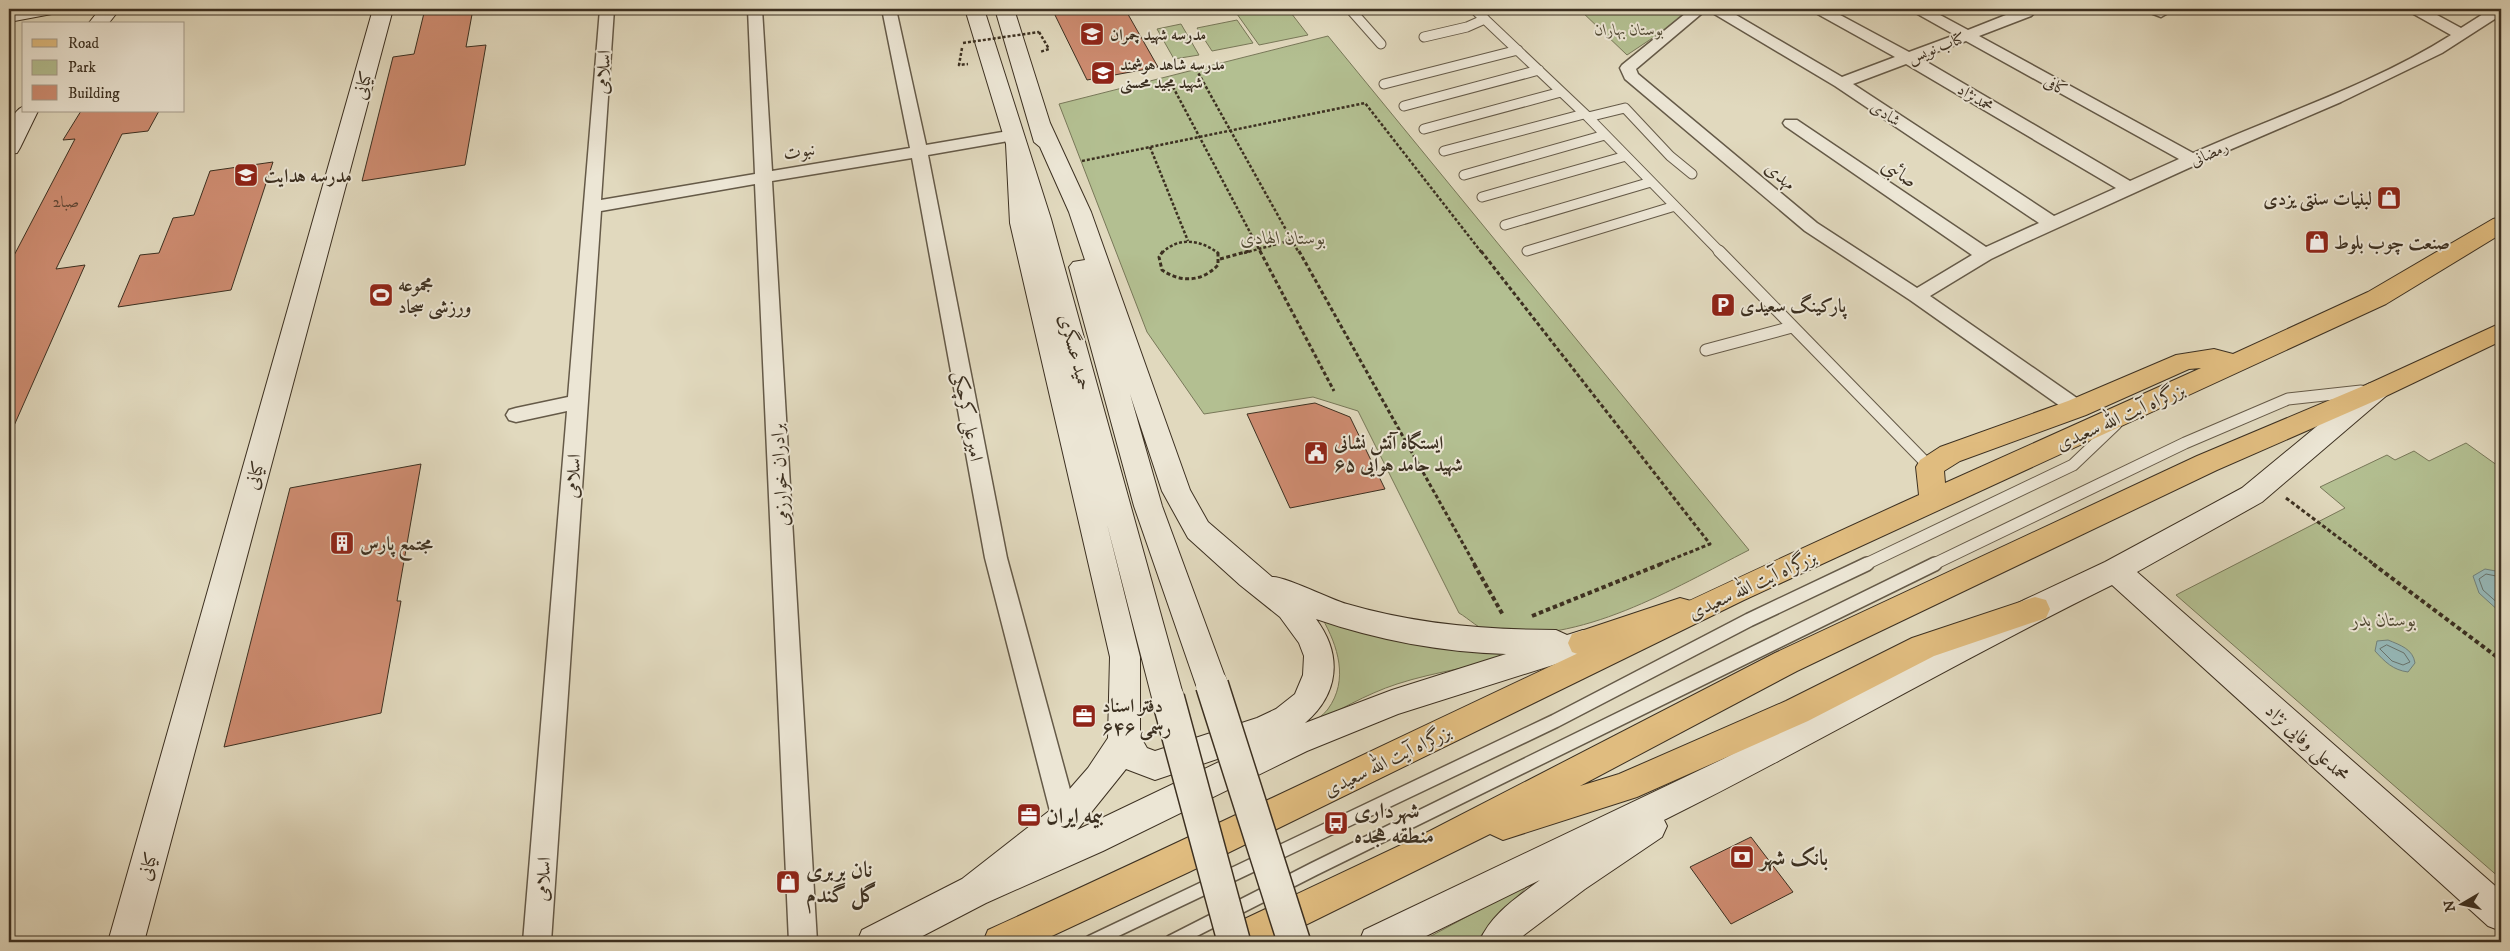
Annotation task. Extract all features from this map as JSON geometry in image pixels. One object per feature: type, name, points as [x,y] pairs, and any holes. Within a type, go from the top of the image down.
[{"type":"main road","points":[[12,13],[50,9]]},
{"type":"main road","points":[[100,22],[110,9]]},
{"type":"main road","name":"کیانی","points":[[126,942],[383,9]]},
{"type":"main road","name":"حمید عسگری","points":[[974,9],[1040,219],[1234,942]]},
{"type":"main road","name":"حمید عسگری","points":[[1004,9],[1040,124],[1148,506],[1212,685],[1294,942]]},
{"type":"main road","points":[[9,131],[26,112]]},
{"type":"main road","points":[[9,148],[27,112]]},
{"type":"main road","points":[[1040,124],[1080,212],[1176,491],[1198,530],[1250,577],[1291,608],[1313,638],[1319,656],[1319,675],[1306,702],[1287,719],[1266,729],[1155,766],[1135,758],[1124,738]]},
{"type":"main road","points":[[974,891],[1065,819],[1100,778],[1114,758],[1124,738],[1125,658],[1021,223],[1015,140]]},
{"type":"main road","name":"بزرگراه آیت الله سعیدی","points":[[1001,942],[1177,861],[1734,592],[2377,298],[2501,224]]},
{"type":"main road","points":[[2469,244],[2501,232]]},
{"type":"main road","points":[[1234,942],[1432,847],[1786,662],[2207,463],[2377,390],[2501,331]]},
{"type":"main road","points":[[1933,500],[1930,467],[1950,454],[2077,408],[2185,361],[2214,358],[2235,363]]},
{"type":"main road","points":[[1377,942],[1735,769],[2035,609],[2115,570],[2252,495],[2377,390]]},
{"type":"main road","name":"محمدعلی وفایی نژاد","points":[[2115,570],[2501,914]]},
{"type":"main road","points":[[1250,577],[1333,612],[1375,624],[1454,640],[1510,643],[1583,643]]},
{"type":"main road","points":[[875,942],[974,891],[1091,840],[1296,741],[1392,703],[1583,643],[1734,592]]},
{"type":"main road","points":[[1432,847],[1625,787],[1797,711],[1923,647],[2035,609]]},
{"type":"main road","points":[[1497,942],[1511,923],[1573,877],[1735,769]]},
{"type":"street","name":"اسلامی","points":[[537,942],[607,9]]},
{"type":"street","name":"برادران خوارزمی","points":[[755,9],[803,942]]},
{"type":"street","name":"امیرعلی کرچکی","points":[[889,9],[996,558],[1065,819]]},
{"type":"street","name":"مهدی","points":[[1700,9],[1628,68],[1628,72],[1811,227],[1917,296],[2077,408]]},
{"type":"street","name":"شادی","points":[[1716,9],[1841,84],[2052,223]]},
{"type":"street","name":"محمدنژاد","points":[[1819,9],[1908,58],[2131,189]]},
{"type":"street","name":"کافی","points":[[1920,9],[2193,160]]},
{"type":"street","name":"کتاب نویس","points":[[1841,84],[2026,13],[2030,11],[2028,9]]},
{"type":"street","points":[[2416,9],[2461,34]]},
{"type":"street","name":"رمضانی","points":[[1917,296],[1984,255],[2193,160],[2335,99],[2437,50],[2501,9]]},
{"type":"street","name":"صائبی","points":[[1791,123],[1984,255]]},
{"type":"street","name":"نبوت","points":[[592,208],[918,151],[1015,140]]},
{"type":"street","points":[[516,415],[578,402]]},
{"type":"lane","points":[[1350,9],[1381,44]]},
{"type":"lane","points":[[1474,9],[1626,156],[1930,467]]},
{"type":"lane","points":[[1424,37],[1468,27],[1485,19]]},
{"type":"lane","points":[[1384,84],[1518,50]]},
{"type":"lane","points":[[1404,106],[1539,70]]},
{"type":"lane","points":[[1424,129],[1561,92]]},
{"type":"lane","points":[[1444,151],[1625,108],[1670,156],[1692,174]]},
{"type":"lane","points":[[1464,175],[1605,135]]},
{"type":"lane","points":[[1482,197],[1626,156]]},
{"type":"lane","points":[[1505,225],[1651,182]]},
{"type":"lane","points":[[1527,251],[1675,206]]},
{"type":"lane","points":[[1706,350],[1792,327]]},
{"type":"lane","points":[[1171,942],[1314,869],[1663,699],[1845,607],[2185,443],[2288,399],[2377,390]]},
{"type":"lane","points":[[1091,942],[1328,827],[1555,722],[1767,611],[2073,465],[2126,414]]},
{"type":"path","points":[[959,65],[963,43],[1039,32],[1049,49]]},
{"type":"path","points":[[1196,69],[1503,617]]},
{"type":"path","points":[[1173,87],[1334,391]]},
{"type":"path","points":[[1059,166],[1365,103],[1710,544],[1526,618]]},
{"type":"path","points":[[1150,147],[1188,241]]},
{"type":"path","points":[[1220,259],[1292,240]]},
{"type":"path","points":[[1188,241],[1206,244],[1218,253],[1220,259],[1214,271],[1197,279],[1177,278],[1168,275],[1162,270],[1159,257],[1169,246],[1188,241]]},
{"type":"path","points":[[2266,483],[2501,660]]},
{"type":"green space","points":[[1263,9],[1288,9],[1308,35],[1259,45],[1237,14]]},
{"type":"green space","name":"بوستان بهاران","points":[[1579,9],[1696,9],[1627,55]]},
{"type":"green space","points":[[1237,20],[1253,43],[1212,51],[1197,28]]},
{"type":"green space","points":[[1181,24],[1199,55],[1174,59],[1157,29]]},
{"type":"green space","name":"بوستان الهادی","points":[[1328,36],[1749,550],[1658,596],[1592,622],[1558,630],[1525,634],[1491,632],[1479,627],[1459,613],[1358,411],[1313,397],[1204,414],[1147,332],[1059,104]]},
{"type":"green space","name":"بوستان بدر","points":[[2466,443],[2501,468],[2501,879],[2176,595],[2345,508],[2320,487],[2387,455],[2395,460],[2414,451],[2429,461]]},
{"type":"green space","points":[[1322,618],[1517,654],[1385,688],[1307,727],[1328,709],[1334,698],[1340,675],[1333,640]]},
{"type":"green space","points":[[1531,882],[1475,942],[1420,942]]},
{"type":"water","points":[[2485,569],[2501,572],[2501,613],[2479,593],[2473,576]]},
{"type":"water","points":[[2388,640],[2405,648],[2412,654],[2415,663],[2408,672],[2390,665],[2375,651],[2377,641]]},
{"type":"building","points":[[425,9],[473,9],[466,47],[486,45],[465,165],[362,181],[393,57],[414,54]]},
{"type":"building","points":[[1052,9],[1125,9],[1158,67],[1087,80]]},
{"type":"building","points":[[80,112],[158,112],[148,131],[122,134],[56,269],[85,265],[9,437],[9,265],[75,139],[63,140]]},
{"type":"building","points":[[273,162],[231,290],[118,307],[140,255],[159,253],[173,218],[194,215],[210,171]]},
{"type":"building","name":"ایستگاه آتش نشانی ۶۵ شهید حامد هوایی","points":[[1315,403],[1350,417],[1385,489],[1290,508],[1247,414]]},
{"type":"building","points":[[421,464],[397,601],[401,601],[381,713],[224,747],[290,488]]},
{"type":"building","points":[[1751,837],[1793,892],[1731,924],[1690,867]]},
{"type":"place","name":"مدرسه شهید چمران","points":[[1092,34]]},
{"type":"place","name":"مدرسه شاهد هوشمند شهید مجید محسنی","points":[[1103,73]]},
{"type":"place","name":"مدرسه هدایت","points":[[246,175]]},
{"type":"place","name":"لبنیات سنتی یزدی","points":[[2389,198]]},
{"type":"place","name":"صنعت چوب بلوط","points":[[2317,242]]},
{"type":"place","name":"مجموعه ورزشی سجاد","points":[[381,295]]},
{"type":"place","name":"پارکینگ سعیدی","points":[[1723,305]]},
{"type":"place","name":"ایستگاه آتش نشانی ۶۵ شهید حامد هوایی","points":[[1316,453]]},
{"type":"place","name":"مجتمع پارس","points":[[342,543]]},
{"type":"place","name":"دفتر اسناد رسمی ۶۴۶","points":[[1084,716]]},
{"type":"place","name":"بیمه ایران","points":[[1029,815]]},
{"type":"place","name":"شهرداری منطقه هجده","points":[[1336,823]]},
{"type":"place","name":"بانک شهر","points":[[1742,857]]},
{"type":"place","name":"نان بربری گل گندم","points":[[788,882]]}]
